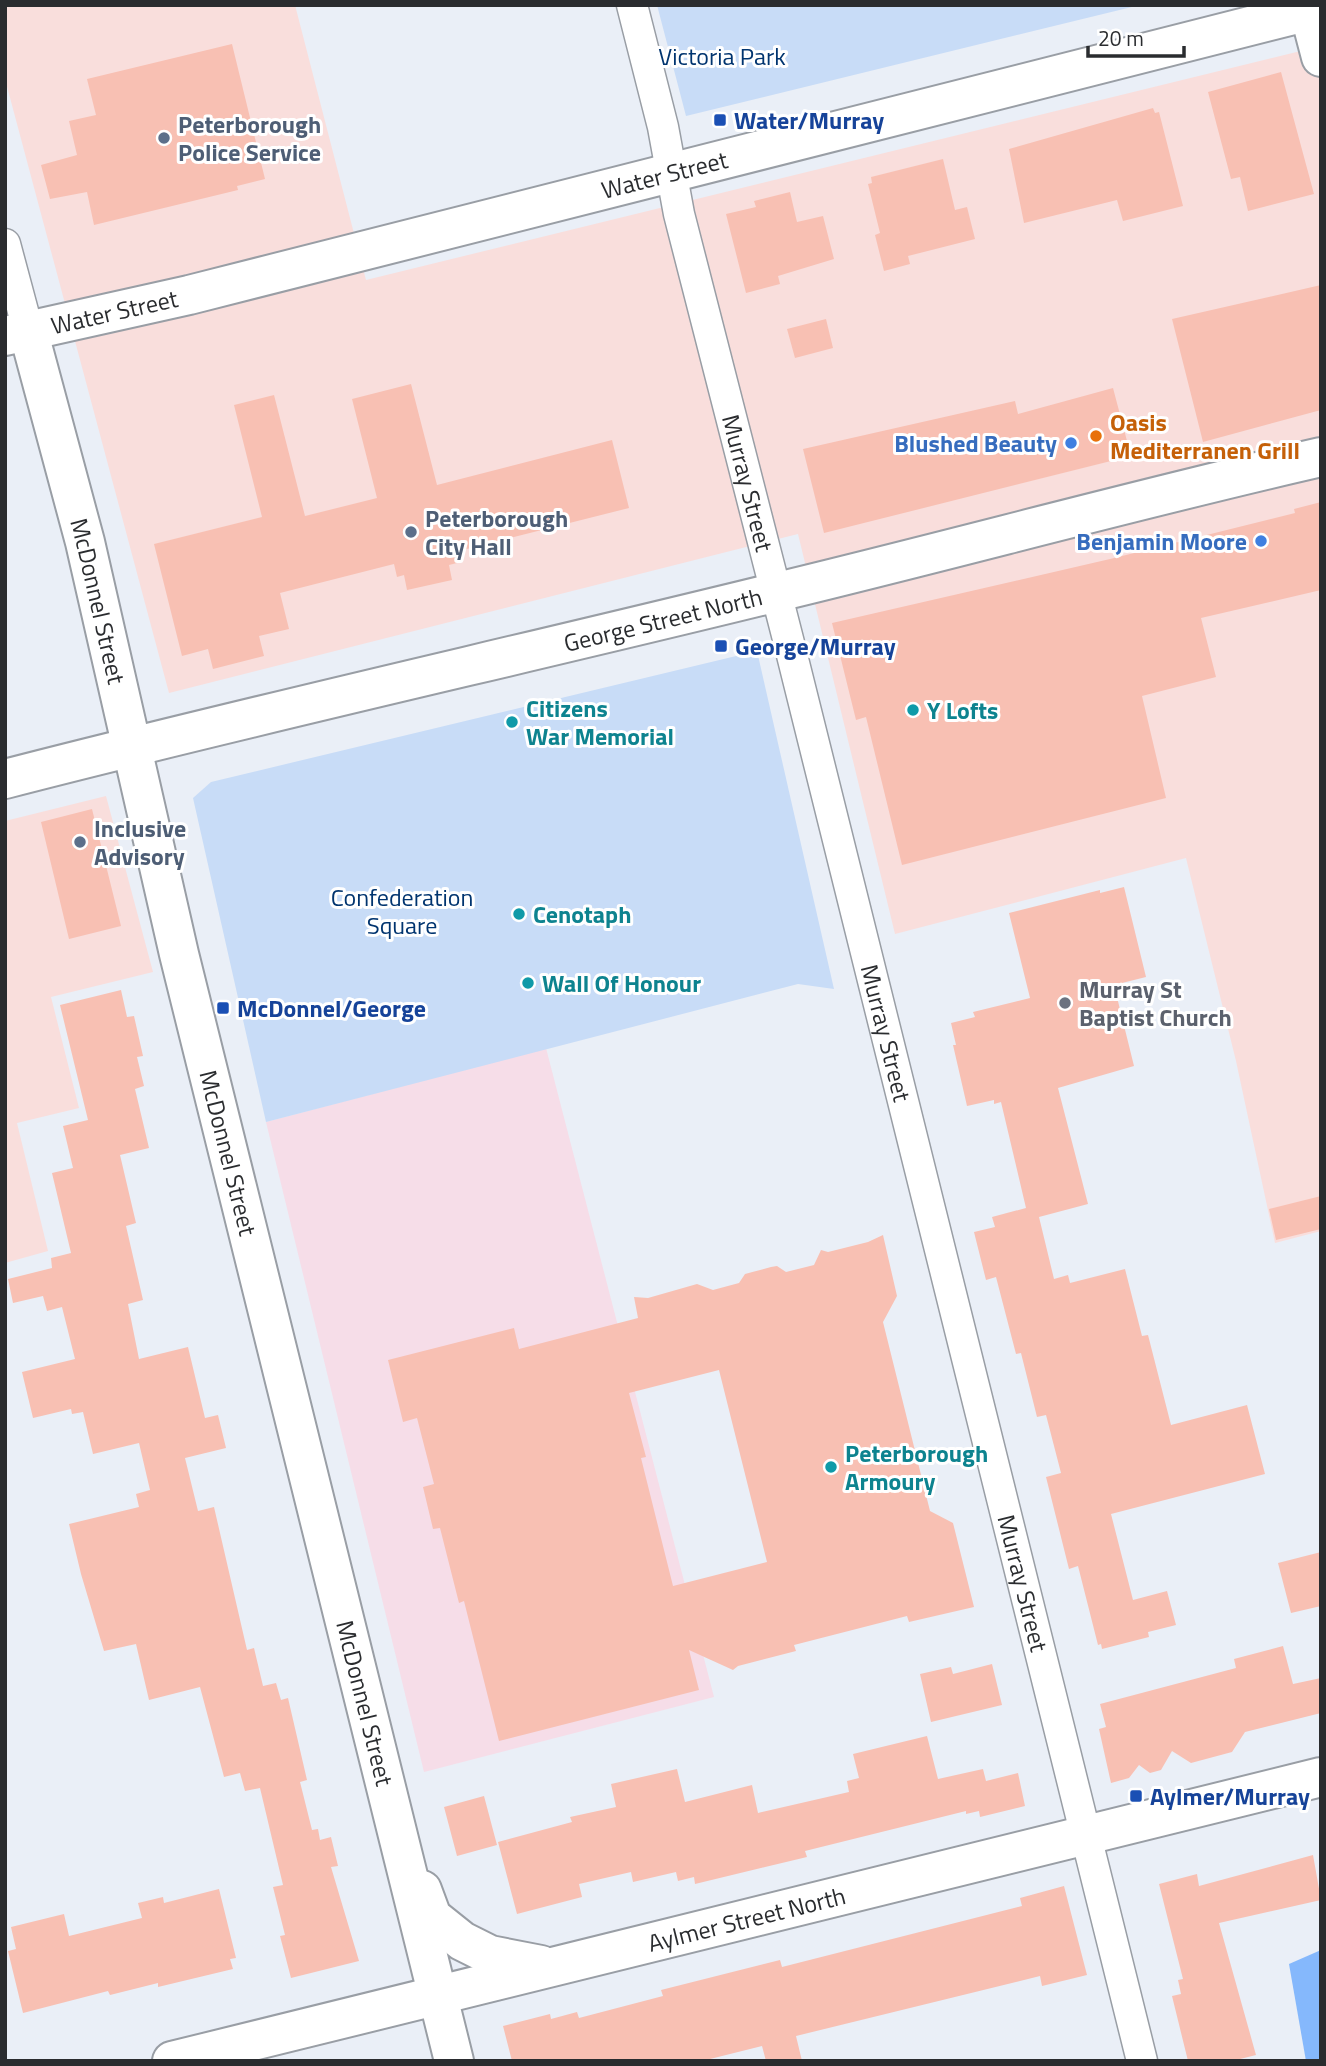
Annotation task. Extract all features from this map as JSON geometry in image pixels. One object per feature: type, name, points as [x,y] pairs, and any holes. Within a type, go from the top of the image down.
[{"type":"street","name":"Murray Street","points":[[632,5],[673,172],[679,214],[1142,2061]]},
{"type":"street","name":"Water Street","points":[[16,333],[189,295],[1313,8]]},
{"type":"street","points":[[1313,8],[1321,57]]},
{"type":"street","name":"McDonnel Street","points":[[5,244],[16,333],[85,542],[179,954],[454,2061]]},
{"type":"street","name":"George Street North","points":[[5,779],[463,665],[776,593],[1160,494],[1321,457]]},
{"type":"street","name":"Aylmer Street North","points":[[172,2061],[1321,1777]]},
{"type":"street","points":[[398,1833],[432,1917],[462,1941],[489,1955],[555,1968]]},
{"type":"shaded area","points":[[5,5],[295,5],[366,280],[1321,46],[1321,1231],[1275,1243],[1236,1061],[1186,858],[895,934],[798,534],[169,693],[5,79]]},
{"type":"shaded area","points":[[106,796],[153,972],[51,997],[79,1108],[17,1123],[48,1251],[5,1263],[5,821]]},
{"type":"shaded area","points":[[546,1048],[714,1697],[424,1772],[266,1122]]},
{"type":"shaded area","points":[[1321,1950],[1321,2061],[1306,2061],[1289,1964]]},
{"type":"green space","name":"Victoria Park","points":[[657,5],[1140,5],[686,116]]},
{"type":"green space","name":"Confederation Square","points":[[757,651],[834,989],[798,984],[266,1122],[193,798],[211,782]]},
{"type":"building","name":"Peterborough Police Service","points":[[232,44],[265,179],[237,186],[238,190],[94,225],[87,192],[50,199],[41,165],[77,155],[69,121],[96,115],[87,79]]},
{"type":"building","points":[[1281,72],[1314,194],[1248,211],[1240,177],[1231,179],[1208,92]]},
{"type":"building","points":[[1153,108],[1155,113],[1159,112],[1183,206],[1123,221],[1117,200],[1024,223],[1009,149]]},
{"type":"building","points":[[943,159],[955,210],[967,207],[975,239],[908,256],[910,264],[884,271],[875,235],[880,233],[868,184],[872,183],[871,177]]},
{"type":"building","points":[[790,192],[797,222],[823,216],[834,259],[778,276],[780,284],[746,293],[726,214],[756,207],[754,201]]},
{"type":"building","points":[[1321,285],[1321,410],[1203,442],[1172,319]]},
{"type":"building","points":[[826,319],[833,348],[795,358],[787,329]]},
{"type":"building","name":"Peterborough City Hall","points":[[411,384],[437,485],[612,440],[629,508],[455,552],[457,563],[449,565],[452,580],[407,590],[404,575],[397,577],[394,564],[280,593],[289,629],[259,636],[264,656],[213,669],[208,649],[182,656],[154,544],[262,517],[234,405],[274,395],[305,516],[377,498],[352,399]]},
{"type":"building","points":[[1113,388],[1131,456],[824,533],[803,449],[1015,401],[1018,414]]},
{"type":"building","name":"Y Lofts","points":[[1321,502],[1321,590],[1201,618],[1216,677],[1142,696],[1166,798],[902,865],[866,717],[856,720],[832,623],[1110,559],[1295,513],[1294,509]]},
{"type":"building","points":[[92,809],[121,926],[69,939],[41,822]]},
{"type":"building","points":[[1124,887],[1146,977],[1114,985],[1134,1066],[1058,1088],[1088,1204],[1039,1217],[1054,1279],[1068,1275],[1070,1283],[1125,1269],[1142,1336],[1148,1335],[1171,1425],[1247,1405],[1265,1474],[1111,1514],[1133,1600],[1167,1591],[1176,1625],[1148,1632],[1149,1637],[1102,1649],[1101,1644],[1098,1645],[1078,1566],[1069,1569],[1046,1477],[1061,1473],[1046,1415],[1037,1417],[1021,1353],[1016,1354],[996,1277],[986,1280],[974,1232],[995,1227],[992,1217],[1026,1208],[1001,1102],[994,1104],[994,1100],[967,1106],[953,1045],[956,1045],[951,1023],[975,1017],[973,1012],[1030,998],[1009,913],[1100,890],[1100,893]]},
{"type":"building","points":[[121,990],[127,1017],[134,1016],[143,1056],[137,1057],[144,1086],[135,1089],[149,1148],[120,1155],[136,1223],[126,1226],[143,1300],[128,1304],[139,1359],[188,1347],[205,1418],[218,1415],[226,1448],[185,1458],[198,1511],[214,1507],[247,1650],[254,1648],[263,1686],[276,1683],[281,1700],[288,1698],[307,1780],[300,1782],[312,1830],[318,1829],[320,1840],[331,1837],[338,1866],[331,1867],[359,1961],[291,1978],[280,1936],[285,1935],[273,1887],[283,1885],[260,1788],[245,1791],[240,1773],[224,1777],[200,1687],[149,1700],[136,1644],[104,1651],[81,1574],[69,1524],[139,1507],[136,1494],[150,1490],[139,1443],[93,1454],[83,1412],[72,1414],[71,1409],[33,1418],[22,1372],[75,1359],[62,1307],[47,1311],[43,1296],[13,1303],[8,1279],[52,1268],[51,1258],[71,1253],[52,1173],[73,1168],[63,1126],[88,1120],[60,1005]]},
{"type":"building","points":[[1321,1196],[1321,1229],[1276,1240],[1269,1209]]},
{"type":"building","points":[[883,1235],[897,1296],[883,1322],[930,1511],[953,1523],[974,1607],[909,1622],[907,1616],[794,1645],[796,1651],[738,1666],[733,1670],[689,1650],[699,1690],[499,1741],[464,1601],[459,1603],[440,1528],[433,1529],[423,1487],[434,1484],[417,1418],[403,1422],[388,1360],[514,1328],[519,1349],[638,1318],[634,1297],[648,1298],[697,1284],[713,1290],[739,1283],[745,1274],[771,1267],[777,1266],[786,1272],[814,1265],[821,1250],[828,1252],[868,1242]],"holes":[[[719,1370],[767,1562],[673,1586],[641,1458],[646,1457],[629,1393]]]},
{"type":"building","points":[[1321,1552],[1321,1606],[1291,1613],[1278,1563]]},
{"type":"building","points":[[1283,1646],[1293,1684],[1321,1678],[1321,1713],[1245,1732],[1232,1752],[1191,1763],[1172,1751],[1161,1770],[1150,1773],[1139,1765],[1129,1778],[1111,1783],[1099,1729],[1106,1727],[1100,1704],[1236,1668],[1234,1659]]},
{"type":"building","points":[[992,1664],[1002,1705],[931,1722],[920,1674],[951,1667],[953,1674]]},
{"type":"building","points":[[927,1736],[938,1779],[983,1769],[986,1781],[1018,1773],[1025,1806],[980,1817],[979,1811],[966,1814],[966,1811],[805,1851],[807,1857],[695,1884],[694,1877],[678,1881],[676,1872],[633,1882],[631,1872],[579,1884],[582,1897],[517,1914],[498,1842],[572,1822],[570,1817],[616,1807],[611,1784],[677,1769],[685,1802],[752,1785],[758,1813],[849,1792],[847,1781],[859,1778],[853,1754]]},
{"type":"building","points":[[484,1796],[497,1845],[457,1856],[444,1807]]},
{"type":"building","points":[[1313,1855],[1321,1900],[1219,1923],[1256,2055],[1232,2061],[1188,2061],[1172,1996],[1181,1994],[1178,1980],[1183,1979],[1159,1884],[1197,1874],[1199,1886]]},
{"type":"building","points":[[1064,1886],[1087,1975],[1042,1986],[1040,1976],[796,2036],[802,2061],[766,2061],[762,2046],[702,2061],[512,2061],[503,2026],[550,2014],[551,2019],[577,2012],[579,2018],[663,1996],[661,1990],[780,1960],[782,1967],[1022,1906],[1020,1898]]},
{"type":"building","points":[[219,1889],[236,1958],[230,1959],[233,1969],[158,1987],[158,1983],[110,1995],[108,1991],[23,2013],[8,1951],[16,1949],[11,1927],[64,1914],[69,1936],[142,1918],[138,1903],[163,1897],[164,1903]]},
{"type":"place","name":"Water/Murray","points":[[720,120]]},
{"type":"place","name":"Peterborough Police Service","points":[[164,138]]},
{"type":"place","name":"Oasis Mediterranen Grill","points":[[1096,436]]},
{"type":"place","name":"Blushed Beauty","points":[[1071,443]]},
{"type":"place","name":"Peterborough City Hall","points":[[411,532]]},
{"type":"place","name":"Benjamin Moore","points":[[1261,541]]},
{"type":"place","name":"George/Murray","points":[[721,646]]},
{"type":"place","name":"Y Lofts","points":[[913,710]]},
{"type":"place","name":"Citizens War Memorial","points":[[512,722]]},
{"type":"place","name":"Inclusive Advisory","points":[[80,842]]},
{"type":"place","name":"Cenotaph","points":[[519,914]]},
{"type":"place","name":"Wall Of Honour","points":[[528,983]]},
{"type":"place","name":"Murray St Baptist Church","points":[[1065,1003]]},
{"type":"place","name":"McDonnel/George","points":[[223,1008]]},
{"type":"place","name":"Peterborough Armoury","points":[[831,1467]]},
{"type":"place","name":"Aylmer/Murray","points":[[1136,1796]]}]
